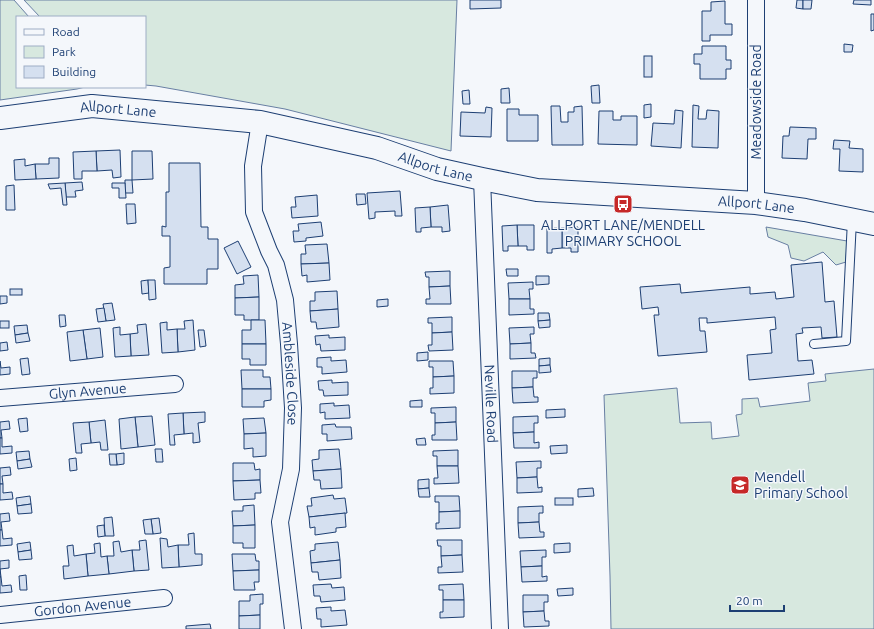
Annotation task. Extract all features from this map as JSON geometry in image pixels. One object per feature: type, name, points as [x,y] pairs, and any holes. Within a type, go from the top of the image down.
[{"type":"street","name":"Meadowside Road","points":[[756,0],[756,204]]},
{"type":"street","name":"Allport Lane","points":[[0,118],[92,106],[260,122],[377,148],[437,168],[537,190],[756,204],[805,210],[874,224]]},
{"type":"street","name":"Ambleside Close","points":[[260,122],[253,166],[254,212],[278,272],[285,300],[289,344],[293,408],[291,469],[280,522],[293,629]]},
{"type":"street","name":"Neville Road","points":[[482,179],[500,629]]},
{"type":"street","name":"Glyn Avenue","points":[[0,398],[175,384]]},
{"type":"street","name":"Gordon Avenue","points":[[0,615],[164,598]]},
{"type":"lane","points":[[814,344],[846,341],[852,219]]},
{"type":"green space","points":[[0,0],[14,0],[28,16],[16,16],[16,88],[81,88],[0,100]]},
{"type":"green space","points":[[24,0],[457,0],[451,151],[285,109],[146,85],[146,16],[39,16]]},
{"type":"green space","points":[[766,227],[847,241],[846,262],[836,265],[823,252],[804,261],[791,258],[788,245],[768,237]]},
{"type":"green space","points":[[874,369],[874,629],[611,629],[604,395],[677,388],[680,423],[711,422],[712,439],[739,436],[736,415],[742,414],[742,399],[758,398],[760,407],[810,401],[808,383],[826,381],[825,374]]},
{"type":"building","points":[[470,0],[501,0],[501,8],[470,9]]},
{"type":"building","points":[[797,0],[803,0],[803,9],[796,8]]},
{"type":"building","points":[[803,0],[812,0],[811,9],[803,9]]},
{"type":"building","points":[[854,0],[871,0],[871,5],[853,4]]},
{"type":"building","points":[[725,1],[725,24],[732,24],[732,35],[710,35],[710,41],[702,41],[702,11],[711,11],[711,2]]},
{"type":"building","points":[[871,14],[874,14],[874,30],[871,31]]},
{"type":"building","points":[[844,44],[853,45],[852,52],[844,52]]},
{"type":"building","points":[[702,46],[726,46],[726,60],[731,60],[731,69],[726,69],[726,79],[700,79],[700,64],[694,64],[694,54],[702,54]]},
{"type":"building","points":[[644,56],[652,56],[652,77],[644,77]]},
{"type":"building","points":[[599,85],[600,103],[592,103],[591,86]]},
{"type":"building","points":[[509,88],[510,103],[501,103],[501,89]]},
{"type":"building","points":[[469,90],[470,104],[463,104],[462,91]]},
{"type":"building","points":[[651,104],[651,117],[644,118],[644,105]]},
{"type":"building","points":[[693,105],[699,106],[698,119],[706,119],[707,110],[719,111],[718,148],[692,147]]},
{"type":"building","points":[[551,106],[560,106],[561,122],[568,122],[568,112],[574,112],[574,107],[582,106],[583,145],[552,145]]},
{"type":"building","points":[[486,107],[492,108],[491,137],[460,136],[461,112],[485,113]]},
{"type":"building","points":[[507,109],[519,109],[519,115],[538,115],[538,141],[507,141]]},
{"type":"building","points":[[675,110],[683,111],[681,148],[651,146],[653,123],[674,124]]},
{"type":"building","points":[[599,111],[613,111],[613,120],[621,120],[621,116],[637,116],[637,145],[598,144]]},
{"type":"building","points":[[790,127],[816,128],[816,139],[808,139],[807,159],[782,158],[783,136],[789,136]]},
{"type":"building","points":[[834,140],[850,141],[849,148],[863,149],[863,172],[839,171],[840,149],[833,149]]},
{"type":"building","points":[[120,150],[121,177],[113,178],[112,170],[97,171],[96,151]]},
{"type":"building","points":[[96,151],[97,171],[82,171],[82,179],[74,179],[73,152]]},
{"type":"building","points":[[132,151],[152,151],[153,179],[132,180]]},
{"type":"building","points":[[49,158],[59,158],[59,178],[36,179],[35,164],[49,164]]},
{"type":"building","points":[[25,159],[25,166],[35,164],[36,179],[15,180],[14,160]]},
{"type":"building","points":[[169,163],[200,163],[201,227],[208,227],[208,239],[218,239],[218,269],[207,269],[207,284],[164,284],[164,268],[170,267],[170,236],[162,236],[162,226],[166,227],[166,192],[169,192]]},
{"type":"building","points":[[125,180],[132,180],[133,193],[125,193]]},
{"type":"building","points":[[82,182],[83,190],[75,191],[76,197],[66,197],[65,183]]},
{"type":"building","points":[[65,183],[67,205],[63,205],[61,188],[50,189],[48,184]]},
{"type":"building","points":[[112,183],[125,183],[126,198],[119,198],[119,188],[112,188]]},
{"type":"building","points":[[14,185],[15,210],[6,210],[6,186]]},
{"type":"building","points":[[400,191],[402,216],[395,216],[395,211],[375,212],[375,218],[369,219],[367,193]]},
{"type":"building","points":[[356,194],[365,194],[366,204],[357,205]]},
{"type":"building","points":[[317,195],[318,216],[292,218],[291,207],[296,207],[295,197]]},
{"type":"building","points":[[126,204],[135,204],[136,223],[127,224]]},
{"type":"building","points":[[448,205],[450,231],[442,232],[442,227],[431,227],[430,207]]},
{"type":"building","points":[[430,207],[431,227],[421,228],[421,232],[416,232],[415,208]]},
{"type":"building","points":[[321,222],[323,236],[306,238],[306,241],[294,242],[293,231],[299,231],[298,224]]},
{"type":"building","points":[[517,225],[534,225],[534,250],[527,250],[527,246],[518,246]]},
{"type":"building","points":[[517,225],[518,246],[508,246],[508,251],[503,251],[502,226]]},
{"type":"building","points":[[578,227],[578,252],[571,252],[571,248],[562,248],[562,228]]},
{"type":"building","points":[[547,228],[562,228],[562,248],[552,249],[552,253],[547,253]]},
{"type":"building","points":[[238,241],[251,267],[237,274],[224,248]]},
{"type":"building","points":[[327,244],[329,263],[301,264],[301,254],[306,254],[305,245]]},
{"type":"building","points":[[822,262],[825,302],[834,301],[837,337],[822,338],[821,327],[802,328],[803,333],[796,334],[798,361],[812,360],[814,374],[749,380],[747,355],[772,353],[770,330],[776,329],[775,317],[707,323],[707,318],[699,318],[700,331],[705,331],[707,352],[658,356],[654,315],[659,315],[658,307],[642,309],[640,287],[680,284],[681,293],[750,287],[750,294],[775,292],[776,299],[794,297],[791,265]]},
{"type":"building","points":[[329,263],[330,280],[307,282],[307,275],[302,276],[301,264]]},
{"type":"building","points":[[506,269],[518,269],[518,276],[507,276]]},
{"type":"building","points":[[450,271],[450,286],[429,287],[429,277],[426,277],[425,272]]},
{"type":"building","points":[[258,275],[259,297],[235,298],[235,285],[244,284],[243,276]]},
{"type":"building","points":[[536,276],[549,276],[549,284],[536,285]]},
{"type":"building","points":[[148,280],[149,293],[142,294],[141,281]]},
{"type":"building","points":[[148,280],[155,280],[156,299],[149,300]]},
{"type":"building","points":[[533,282],[533,289],[529,289],[530,299],[509,299],[508,283]]},
{"type":"building","points":[[450,286],[451,304],[426,304],[426,299],[430,299],[429,287]]},
{"type":"building","points":[[10,289],[22,289],[22,295],[10,295]]},
{"type":"building","points":[[337,291],[338,309],[310,311],[310,301],[315,301],[315,292]]},
{"type":"building","points":[[0,296],[7,296],[7,303],[0,304]]},
{"type":"building","points":[[259,297],[259,320],[244,320],[244,315],[235,315],[235,298]]},
{"type":"building","points":[[388,299],[388,306],[377,307],[377,300]]},
{"type":"building","points":[[509,299],[530,299],[530,309],[534,309],[534,314],[509,315]]},
{"type":"building","points":[[112,303],[115,320],[106,321],[103,304]]},
{"type":"building","points":[[104,308],[106,321],[98,322],[96,309]]},
{"type":"building","points":[[338,309],[339,327],[317,329],[316,322],[311,322],[310,311]]},
{"type":"building","points":[[538,313],[549,313],[550,320],[538,321]]},
{"type":"building","points":[[59,315],[65,315],[66,326],[60,327]]},
{"type":"building","points":[[452,317],[452,332],[432,333],[432,323],[428,323],[428,318]]},
{"type":"building","points":[[193,320],[195,350],[178,352],[177,329],[185,329],[184,321]]},
{"type":"building","points":[[251,320],[265,320],[266,344],[242,344],[242,330],[251,330]]},
{"type":"building","points":[[550,320],[550,327],[539,328],[538,321]]},
{"type":"building","points":[[0,321],[9,321],[9,328],[0,328]]},
{"type":"building","points":[[167,322],[167,330],[177,329],[178,352],[162,353],[160,323]]},
{"type":"building","points":[[146,324],[149,355],[131,356],[130,334],[138,333],[137,325]]},
{"type":"building","points":[[27,325],[28,333],[15,335],[14,326]]},
{"type":"building","points":[[120,327],[120,335],[130,334],[131,356],[115,357],[113,328]]},
{"type":"building","points":[[534,327],[534,334],[530,334],[531,343],[510,344],[509,328]]},
{"type":"building","points":[[100,328],[103,357],[87,359],[83,330]]},
{"type":"building","points":[[83,330],[87,359],[70,361],[67,332]]},
{"type":"building","points":[[198,330],[204,330],[206,346],[200,347]]},
{"type":"building","points":[[452,332],[453,350],[429,351],[428,345],[432,345],[432,333]]},
{"type":"building","points":[[28,333],[30,341],[16,343],[15,335]]},
{"type":"building","points":[[329,335],[329,338],[345,337],[345,350],[321,351],[320,344],[316,345],[315,336]]},
{"type":"building","points":[[7,342],[8,350],[0,351],[0,343]]},
{"type":"building","points":[[531,343],[531,353],[535,353],[536,358],[510,359],[510,344]]},
{"type":"building","points":[[242,344],[266,344],[266,365],[250,365],[250,359],[242,359]]},
{"type":"building","points":[[428,352],[428,360],[417,361],[417,353]]},
{"type":"building","points":[[331,357],[331,361],[346,360],[347,372],[322,374],[322,367],[317,367],[317,358]]},
{"type":"building","points":[[28,358],[30,374],[22,375],[20,359]]},
{"type":"building","points":[[550,358],[550,365],[539,366],[539,359]]},
{"type":"building","points":[[0,361],[1,368],[10,367],[10,374],[0,375]]},
{"type":"building","points":[[429,361],[453,361],[454,376],[433,377],[433,367],[429,367]]},
{"type":"building","points":[[550,365],[551,372],[539,373],[539,366]]},
{"type":"building","points":[[241,370],[263,370],[263,377],[270,377],[271,389],[242,389]]},
{"type":"building","points":[[512,371],[537,371],[537,378],[533,378],[533,387],[512,388]]},
{"type":"building","points":[[454,376],[454,393],[430,394],[430,388],[433,388],[433,377]]},
{"type":"building","points":[[332,380],[332,383],[348,382],[348,395],[324,396],[323,390],[319,390],[318,381]]},
{"type":"building","points":[[533,387],[534,397],[538,397],[538,402],[513,403],[512,388]]},
{"type":"building","points":[[242,389],[271,389],[271,400],[264,401],[264,407],[242,407]]},
{"type":"building","points":[[422,400],[422,407],[410,407],[410,401]]},
{"type":"building","points":[[334,403],[334,406],[349,405],[350,418],[325,419],[325,412],[320,413],[320,404]]},
{"type":"building","points":[[456,407],[456,422],[435,423],[435,413],[431,413],[431,408]]},
{"type":"building","points":[[565,409],[565,417],[546,418],[546,410]]},
{"type":"building","points":[[205,412],[205,422],[198,423],[200,442],[193,443],[193,433],[184,434],[183,413]]},
{"type":"building","points":[[183,413],[184,434],[174,435],[175,445],[170,445],[168,414]]},
{"type":"building","points":[[152,416],[155,445],[138,447],[135,417]]},
{"type":"building","points":[[538,416],[538,423],[534,423],[534,432],[513,433],[513,417]]},
{"type":"building","points":[[135,417],[138,447],[121,449],[119,419]]},
{"type":"building","points":[[27,418],[28,431],[20,432],[18,419]]},
{"type":"building","points":[[264,418],[266,433],[244,434],[243,419]]},
{"type":"building","points":[[105,420],[108,450],[101,450],[100,442],[91,443],[89,422]]},
{"type":"building","points":[[9,421],[10,429],[1,430],[2,438],[0,438],[0,422]]},
{"type":"building","points":[[89,422],[91,443],[81,444],[82,453],[76,453],[73,423]]},
{"type":"building","points":[[456,422],[457,440],[432,440],[432,435],[435,435],[435,423]]},
{"type":"building","points":[[335,424],[336,427],[351,427],[352,439],[327,441],[327,434],[322,434],[322,425]]},
{"type":"building","points":[[534,432],[534,443],[539,442],[539,448],[514,448],[513,433]]},
{"type":"building","points":[[266,433],[266,456],[253,457],[253,448],[244,449],[244,434]]},
{"type":"building","points":[[0,438],[2,438],[2,447],[12,446],[12,453],[0,454]]},
{"type":"building","points":[[425,438],[426,445],[417,445],[416,439]]},
{"type":"building","points":[[567,445],[567,453],[551,454],[550,446]]},
{"type":"building","points":[[155,449],[162,449],[163,462],[156,462]]},
{"type":"building","points":[[339,449],[341,469],[313,471],[312,460],[319,459],[319,450]]},
{"type":"building","points":[[458,450],[458,466],[437,466],[437,456],[433,456],[433,451]]},
{"type":"building","points":[[29,451],[30,459],[17,461],[16,452]]},
{"type":"building","points":[[124,453],[124,464],[117,465],[116,454]]},
{"type":"building","points":[[109,454],[116,454],[117,465],[110,465]]},
{"type":"building","points":[[76,458],[77,470],[70,471],[69,459]]},
{"type":"building","points":[[30,459],[32,467],[18,469],[17,461]]},
{"type":"building","points":[[541,461],[541,468],[537,468],[537,477],[517,478],[516,462]]},
{"type":"building","points":[[233,463],[254,463],[255,470],[260,469],[260,480],[233,481]]},
{"type":"building","points":[[437,466],[458,466],[459,483],[434,484],[434,478],[438,478]]},
{"type":"building","points":[[10,467],[11,475],[2,476],[3,484],[0,484],[0,468]]},
{"type":"building","points":[[341,469],[342,488],[321,489],[320,480],[314,480],[313,471]]},
{"type":"building","points":[[537,477],[538,488],[542,487],[542,492],[517,493],[517,478]]},
{"type":"building","points":[[429,479],[429,488],[418,489],[418,480]]},
{"type":"building","points":[[260,480],[261,493],[255,493],[255,499],[234,500],[233,481]]},
{"type":"building","points":[[0,484],[3,484],[3,493],[12,492],[13,499],[0,500]]},
{"type":"building","points":[[429,488],[430,497],[419,497],[418,489]]},
{"type":"building","points":[[593,488],[594,496],[578,497],[578,489]]},
{"type":"building","points":[[333,495],[334,499],[345,498],[347,513],[309,517],[307,506],[312,506],[311,498]]},
{"type":"building","points":[[30,496],[31,504],[17,506],[16,498]]},
{"type":"building","points":[[435,496],[459,496],[460,511],[439,512],[439,502],[435,502]]},
{"type":"building","points":[[555,498],[573,498],[573,505],[555,505]]},
{"type":"building","points":[[31,504],[32,513],[18,514],[17,506]]},
{"type":"building","points":[[254,505],[255,525],[233,526],[232,511],[243,511],[243,506]]},
{"type":"building","points":[[543,506],[543,513],[539,513],[539,522],[518,523],[518,507]]},
{"type":"building","points":[[460,511],[460,528],[436,529],[436,523],[439,523],[439,512]]},
{"type":"building","points":[[9,513],[10,521],[1,522],[2,530],[0,530],[0,514]]},
{"type":"building","points":[[345,513],[346,527],[336,528],[336,532],[315,535],[315,527],[310,528],[309,517]]},
{"type":"building","points":[[112,517],[114,536],[105,536],[104,518]]},
{"type":"building","points":[[159,518],[161,533],[153,534],[151,519]]},
{"type":"building","points":[[151,519],[153,534],[145,534],[143,520]]},
{"type":"building","points":[[539,522],[540,532],[544,532],[544,537],[519,538],[518,523]]},
{"type":"building","points":[[104,525],[105,536],[98,537],[97,526]]},
{"type":"building","points":[[255,525],[255,548],[243,548],[243,543],[233,543],[233,526]]},
{"type":"building","points":[[0,530],[2,530],[3,539],[12,538],[12,545],[0,546]]},
{"type":"building","points":[[194,533],[195,554],[202,554],[202,565],[179,567],[178,545],[189,545],[188,534]]},
{"type":"building","points":[[160,538],[167,539],[168,547],[178,545],[179,567],[162,568]]},
{"type":"building","points":[[146,540],[149,570],[134,571],[132,550],[140,550],[139,541]]},
{"type":"building","points":[[437,540],[462,540],[462,555],[441,556],[441,546],[438,546]]},
{"type":"building","points":[[119,541],[121,552],[132,550],[134,571],[109,574],[107,556],[114,556],[113,542]]},
{"type":"building","points":[[30,542],[31,550],[18,552],[17,544]]},
{"type":"building","points":[[338,542],[340,560],[311,563],[310,551],[315,550],[315,544]]},
{"type":"building","points":[[100,543],[101,557],[107,556],[109,574],[88,576],[86,554],[95,553],[94,544]]},
{"type":"building","points":[[570,543],[570,552],[554,553],[554,544]]},
{"type":"building","points":[[73,545],[74,556],[86,554],[88,576],[64,579],[63,566],[69,566],[67,546]]},
{"type":"building","points":[[31,550],[32,559],[19,560],[18,552]]},
{"type":"building","points":[[546,550],[546,557],[542,557],[542,566],[521,567],[520,551]]},
{"type":"building","points":[[232,554],[255,554],[256,561],[259,561],[259,570],[233,571]]},
{"type":"building","points":[[462,555],[463,572],[438,573],[438,567],[442,567],[441,556]]},
{"type":"building","points":[[9,560],[9,568],[0,569],[0,561]]},
{"type":"building","points":[[340,560],[341,578],[319,580],[318,572],[312,572],[311,563]]},
{"type":"building","points":[[542,566],[542,577],[547,576],[547,581],[522,582],[521,567]]},
{"type":"building","points":[[259,570],[259,582],[254,582],[255,590],[234,590],[233,571]]},
{"type":"building","points":[[26,575],[27,590],[20,590],[19,576]]},
{"type":"building","points":[[0,577],[2,586],[11,585],[12,592],[0,593]]},
{"type":"building","points":[[331,584],[332,588],[344,587],[345,600],[321,602],[320,596],[314,596],[313,585]]},
{"type":"building","points":[[463,584],[464,600],[443,600],[443,590],[439,590],[439,585]]},
{"type":"building","points":[[573,588],[573,595],[558,596],[557,589]]},
{"type":"building","points":[[263,594],[263,604],[260,604],[260,615],[239,616],[239,601],[250,601],[250,595]]},
{"type":"building","points":[[523,595],[548,595],[548,602],[544,602],[544,611],[523,612]]},
{"type":"building","points":[[443,600],[464,600],[464,617],[440,618],[440,612],[443,612]]},
{"type":"building","points":[[331,607],[331,611],[345,610],[347,625],[321,627],[321,619],[317,619],[316,608]]},
{"type":"building","points":[[544,611],[545,621],[549,621],[549,626],[524,627],[523,612]]},
{"type":"building","points":[[260,615],[260,629],[239,629],[239,616]]},
{"type":"building","points":[[210,624],[211,629],[186,629],[186,626]]},
{"type":"place","name":"ALLPORT LANE/MENDELL PRIMARY SCHOOL","points":[[623,204]]},
{"type":"place","name":"Mendell Primary School","points":[[740,485]]}]
